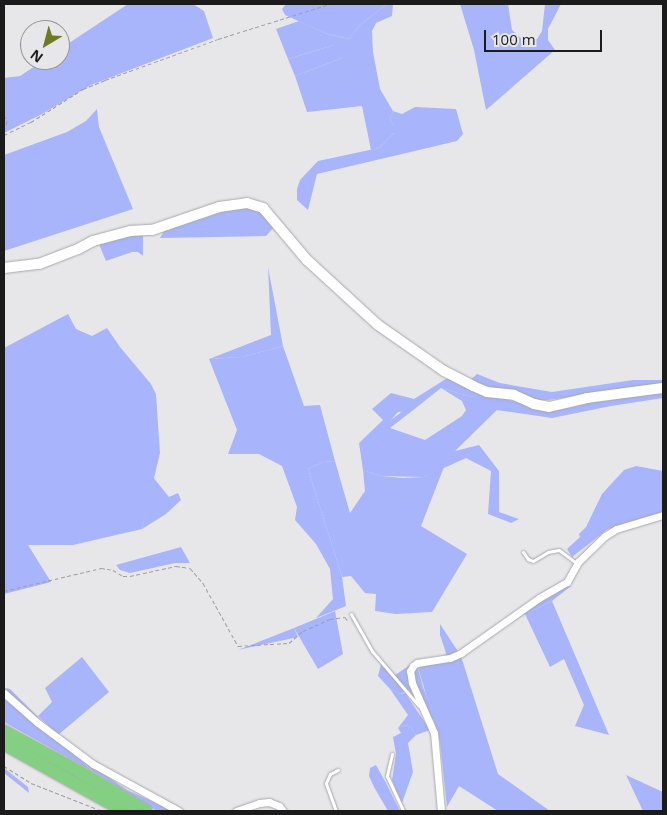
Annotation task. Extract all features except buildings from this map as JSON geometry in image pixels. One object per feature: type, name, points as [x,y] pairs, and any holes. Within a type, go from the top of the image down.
[{"type":"highway","points":[[4,731],[73,768],[146,811]]},
{"type":"highway","points":[[4,744],[124,811]]},
{"type":"street","points":[[4,268],[39,264],[78,249],[93,240],[130,230],[152,230],[219,207],[247,203],[263,208],[308,260],[378,325],[444,371],[473,386],[487,392],[514,395],[534,404],[549,406],[587,398],[663,388]]},
{"type":"street","points":[[441,811],[434,733],[412,683],[410,671],[413,666],[429,660],[450,658],[461,653],[539,598],[567,582],[577,564],[593,545],[616,529],[663,515]]},
{"type":"street","points":[[4,693],[38,723],[93,764],[180,811]]},
{"type":"street","points":[[236,811],[259,803],[269,802],[279,806],[284,811]]},
{"type":"lane","points":[[523,552],[528,559],[534,561],[548,552],[559,550],[577,564]]},
{"type":"lane","points":[[351,614],[372,651],[426,714]]},
{"type":"lane","points":[[392,754],[387,776],[403,811]]},
{"type":"lane","points":[[336,811],[326,783],[330,774],[338,770]]},
{"type":"path","points":[[4,135],[31,122],[83,89],[105,80],[218,39],[330,4]]},
{"type":"path","points":[[4,115],[7,121],[4,131]]},
{"type":"path","points":[[4,591],[101,568],[113,570],[123,576],[130,576],[176,566],[190,568],[203,584],[238,646],[289,643],[303,631],[330,619],[345,617],[348,621]]},
{"type":"path","points":[[4,766],[40,787],[103,811]]},
{"type":"shaded area","points":[[128,4],[193,4],[204,11],[213,38],[91,85],[42,114],[4,133],[4,78],[20,76],[29,70],[70,70],[70,42]]},
{"type":"shaded area","points":[[286,4],[387,4],[360,25],[349,39],[325,33],[285,15],[282,9]]},
{"type":"shaded area","points":[[387,4],[393,4],[392,16],[376,23],[372,31],[373,52],[380,89],[393,111],[390,119],[394,126],[394,133],[379,148],[371,150],[362,106],[307,112],[295,76],[342,58],[334,45],[288,59],[276,29],[299,21],[325,33],[349,39],[360,25]]},
{"type":"shaded area","points":[[460,4],[508,4],[512,30],[523,40],[531,40],[537,39],[542,31],[545,4],[561,4],[548,29],[548,40],[555,50],[486,110],[474,50]]},
{"type":"shaded area","points":[[334,45],[341,45],[345,48],[342,58],[295,76],[288,59]]},
{"type":"shaded area","points":[[415,107],[456,109],[463,134],[457,141],[317,174],[308,210],[297,200],[297,189],[300,180],[318,161],[379,148],[394,133],[394,126],[390,119],[393,111],[402,114]]},
{"type":"shaded area","points":[[97,109],[99,127],[133,209],[4,251],[4,155],[67,132],[86,121]]},
{"type":"shaded area","points":[[234,208],[252,208],[263,214],[274,227],[266,236],[160,238],[164,231]]},
{"type":"shaded area","points":[[130,235],[143,235],[143,256],[138,252],[132,252],[106,261],[98,242]]},
{"type":"shaded area","points":[[268,267],[283,346],[242,357],[209,359],[271,335]]},
{"type":"shaded area","points":[[68,314],[76,329],[92,336],[107,328],[120,347],[151,384],[156,394],[160,453],[142,529],[73,545],[28,545],[51,582],[4,594],[4,348]]},
{"type":"shaded area","points":[[283,346],[304,406],[320,405],[335,461],[323,462],[308,469],[342,577],[346,606],[316,618],[333,599],[330,569],[316,544],[295,520],[297,507],[282,466],[259,454],[228,454],[237,430],[209,359],[242,357]]},
{"type":"shaded area","points":[[477,374],[500,383],[552,392],[633,380],[663,380],[663,385],[540,401],[492,390],[468,382]]},
{"type":"shaded area","points":[[449,377],[482,393],[472,397],[441,388],[412,411],[398,412],[391,420],[383,420],[372,409],[391,393],[414,399]]},
{"type":"shaded area","points":[[441,388],[472,397],[482,393],[533,406],[663,391],[663,398],[552,418],[497,410],[455,451],[479,445],[499,471],[499,512],[519,519],[511,523],[488,514],[491,471],[466,458],[424,477],[381,476],[363,470],[359,443],[383,420],[391,420],[404,410],[412,411],[390,428],[425,440],[462,416],[466,410],[462,401]]},
{"type":"shaded area","points":[[335,461],[350,513],[365,491],[363,470],[381,476],[403,478],[424,477],[444,467],[421,526],[467,554],[432,612],[396,614],[375,611],[376,594],[365,593],[351,576],[342,577],[308,469],[323,462]]},
{"type":"shaded area","points":[[636,466],[663,471],[663,512],[608,529],[572,557],[567,549],[580,537],[579,534],[586,527],[602,494],[624,470]]},
{"type":"shaded area","points":[[153,477],[169,497],[178,493],[181,500],[166,514],[142,529]]},
{"type":"shaded area","points":[[181,547],[190,563],[175,563],[130,573],[120,570],[116,565]]},
{"type":"shaded area","points":[[565,586],[571,586],[552,601],[525,614],[494,633],[529,607]]},
{"type":"shaded area","points":[[552,601],[609,735],[575,726],[584,705],[564,659],[550,667],[525,614]]},
{"type":"shaded area","points":[[335,611],[343,654],[318,669],[294,628]]},
{"type":"shaded area","points":[[440,624],[461,656],[456,663],[443,668],[431,663],[443,662],[446,653],[440,635]]},
{"type":"shaded area","points":[[294,628],[298,637],[238,650]]},
{"type":"shaded area","points":[[461,656],[498,774],[550,811],[498,811],[459,786],[447,807],[440,742],[417,664]]},
{"type":"shaded area","points":[[82,657],[109,692],[58,735],[38,716],[52,702],[45,688]]},
{"type":"shaded area","points":[[416,661],[435,719],[429,719],[409,690],[400,694],[390,689],[378,676],[381,664],[392,677]]},
{"type":"shaded area","points":[[4,688],[10,689],[92,771],[4,722]]},
{"type":"shaded area","points":[[390,689],[400,694],[405,693],[430,730],[416,735],[411,727],[405,725],[398,728],[408,715]]},
{"type":"shaded area","points":[[405,725],[411,727],[416,735],[408,743],[413,772],[402,803],[392,780],[396,754],[393,737],[401,733],[398,728]]},
{"type":"shaded area","points":[[78,756],[127,790],[174,811],[157,811],[92,771]]},
{"type":"shaded area","points":[[376,765],[400,811],[388,811],[374,787],[369,776],[370,768]]},
{"type":"shaded area","points":[[4,768],[28,787],[29,793],[4,773]]},
{"type":"shaded area","points":[[626,775],[663,792],[663,811],[643,811]]}]
